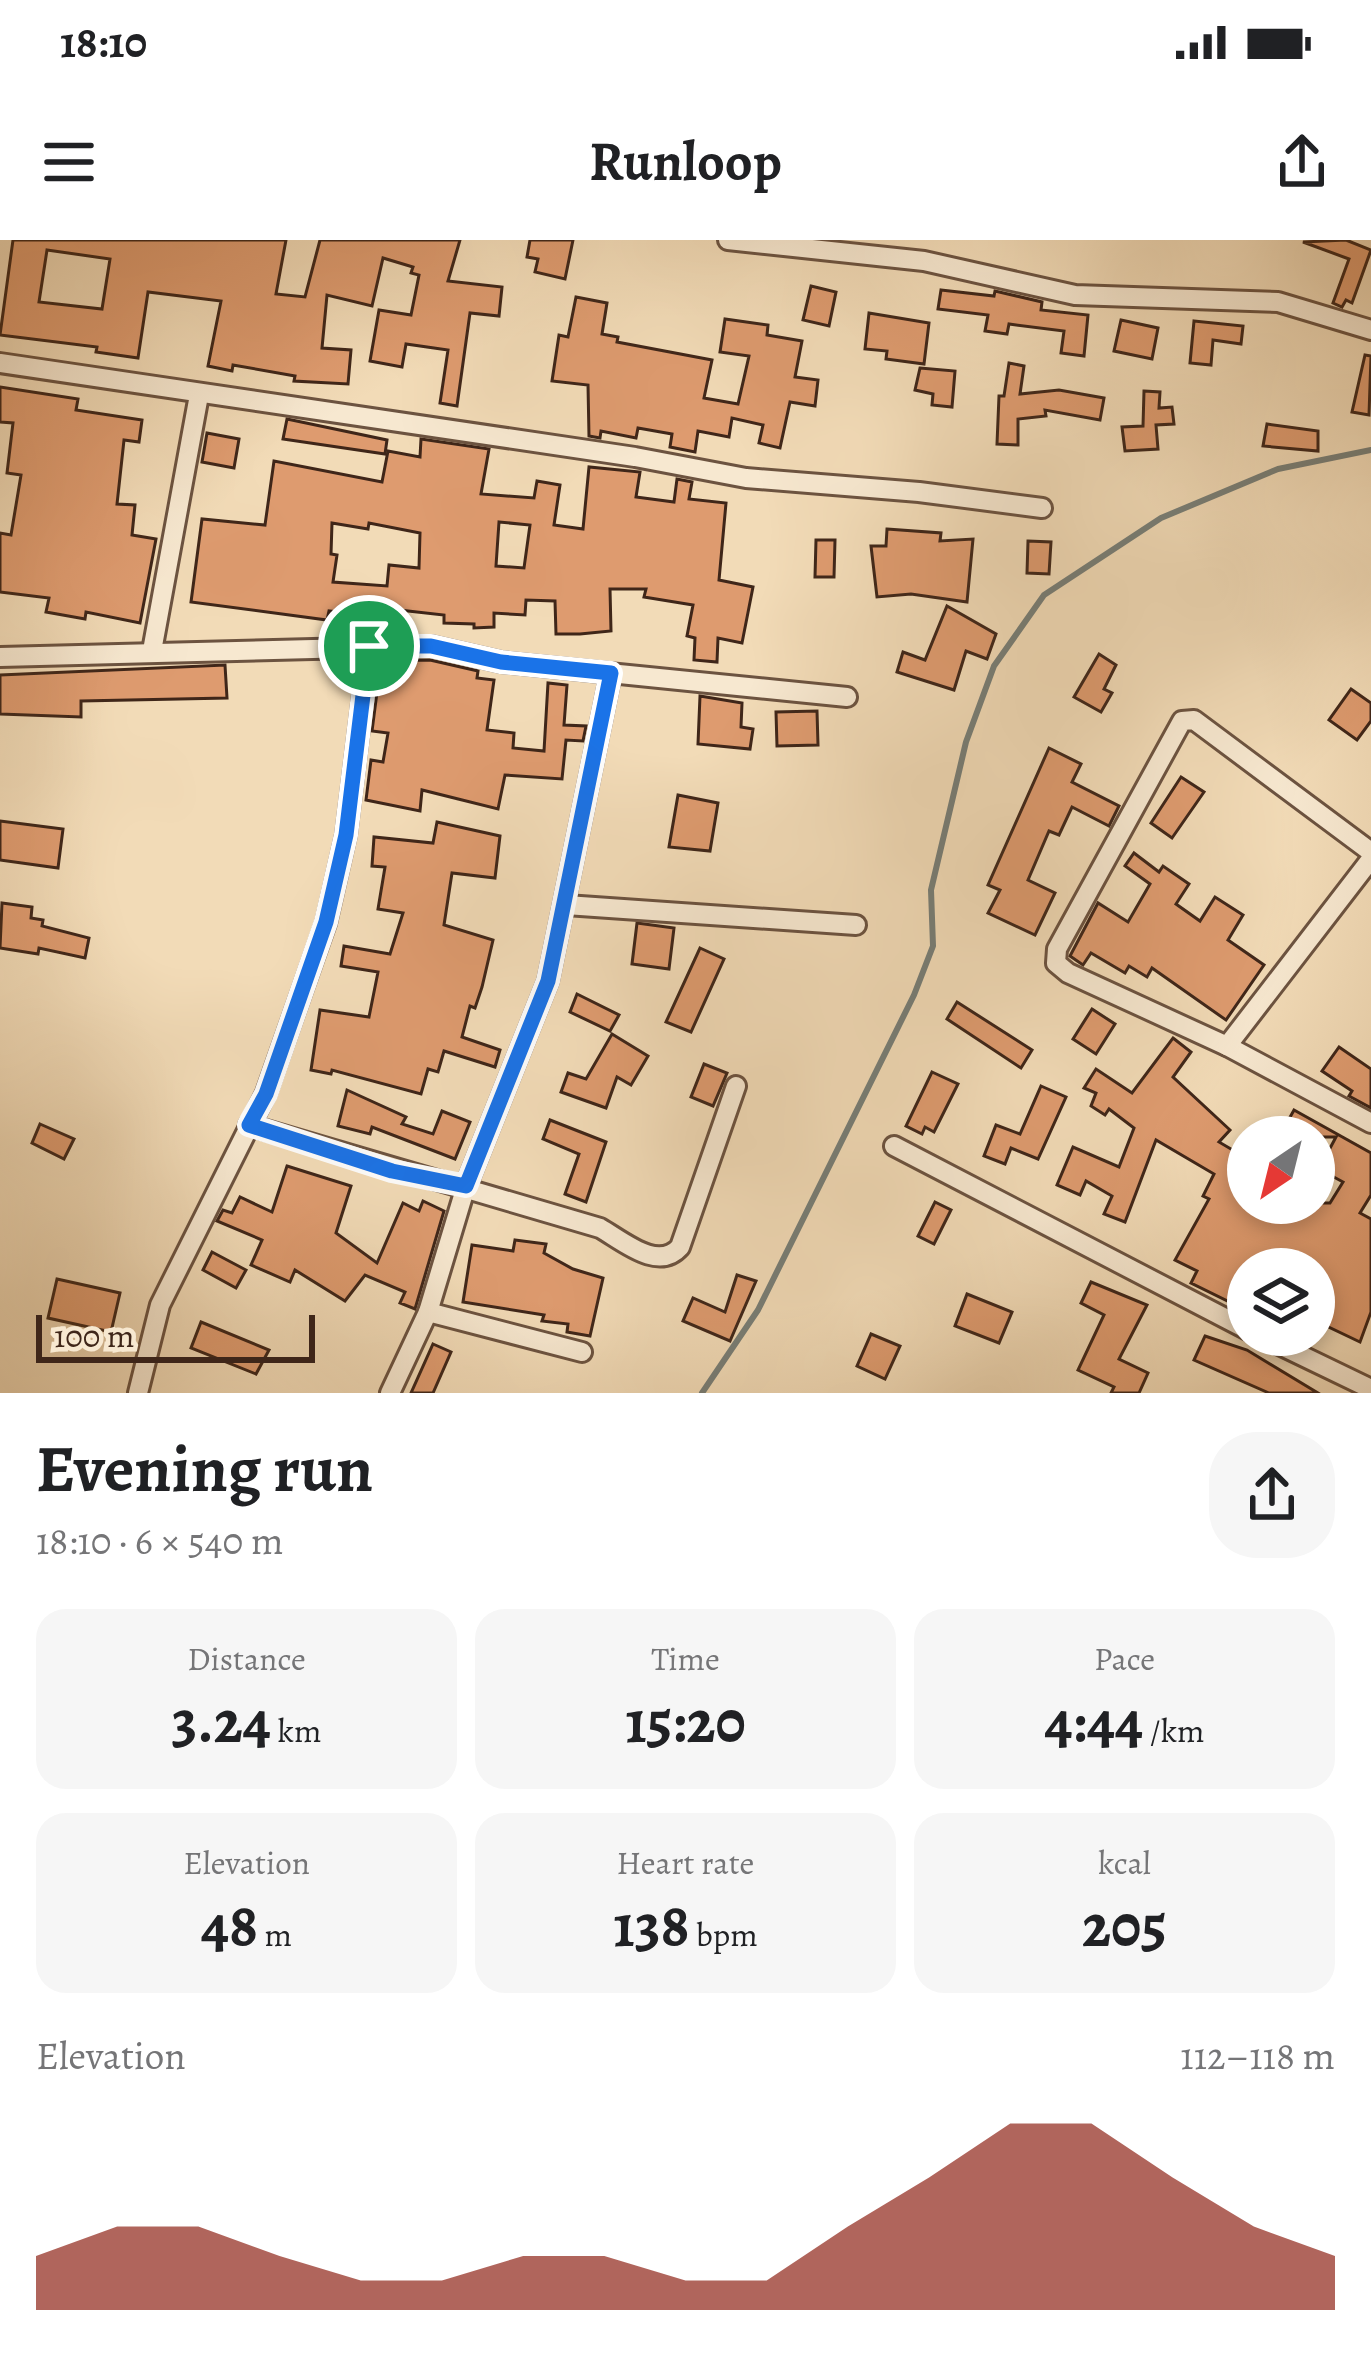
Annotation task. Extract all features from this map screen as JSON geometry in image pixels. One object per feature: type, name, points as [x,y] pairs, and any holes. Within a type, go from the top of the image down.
[{"type":"street","points":[[728,240],[923,261],[1075,295],[1278,302],[1371,331]]},
{"type":"street","points":[[0,363],[635,457],[746,478],[919,491],[1042,508]]},
{"type":"street","points":[[152,651],[199,395]]},
{"type":"street","points":[[138,1393],[160,1305],[266,1094],[326,922],[346,835],[369,646]]},
{"type":"street","points":[[0,657],[431,646],[501,662],[847,697]]},
{"type":"street","points":[[390,1393],[428,1312],[466,1186],[548,981],[611,673]]},
{"type":"street","points":[[1227,1046],[1371,856],[1194,720],[1182,722],[1175,730],[1057,949],[1056,963],[1068,974],[1227,1046],[1371,1124]]},
{"type":"street","points":[[566,905],[856,926]]},
{"type":"street","points":[[249,1125],[392,1171],[466,1186],[600,1228],[652,1257],[669,1257],[680,1247],[736,1086]]},
{"type":"street","points":[[894,1146],[1227,1319]]},
{"type":"street","points":[[428,1312],[582,1352]]},
{"type":"street","points":[[1303,1356],[1371,1389]]},
{"type":"building","points":[[13,240],[286,240],[276,294],[305,297],[320,240],[460,240],[448,281],[502,287],[499,316],[470,313],[457,406],[440,403],[448,350],[406,344],[402,367],[370,361],[379,310],[411,315],[419,275],[411,273],[413,267],[383,258],[372,306],[327,295],[322,348],[351,350],[348,384],[294,381],[295,376],[233,365],[232,371],[208,366],[221,301],[148,292],[138,358],[96,352],[97,347],[0,335]],"holes":[[[47,250],[110,259],[102,309],[39,302]]]},
{"type":"building","points":[[530,240],[573,240],[565,279],[535,272],[538,259],[527,257]]},
{"type":"building","points":[[1346,240],[1371,250],[1352,303],[1346,300],[1342,307],[1333,303],[1349,259],[1303,242]]},
{"type":"building","points":[[811,286],[836,292],[829,326],[803,320]]},
{"type":"building","points":[[941,290],[994,296],[995,291],[1042,302],[1041,310],[1088,315],[1084,356],[1061,353],[1064,331],[1009,324],[1007,334],[985,331],[988,315],[938,309]]},
{"type":"building","points":[[576,297],[607,303],[602,334],[618,337],[617,342],[712,360],[704,398],[738,404],[749,356],[720,352],[725,319],[768,325],[767,335],[802,341],[795,377],[818,380],[815,406],[790,402],[780,448],[759,443],[763,425],[732,418],[729,437],[698,431],[695,452],[670,447],[672,434],[638,428],[636,438],[601,431],[600,438],[589,436],[588,385],[552,381],[559,335],[568,337]]},
{"type":"building","points":[[869,313],[929,323],[924,364],[886,359],[887,351],[865,349]]},
{"type":"building","points":[[1121,320],[1158,328],[1152,359],[1114,351]]},
{"type":"building","points":[[1194,321],[1243,326],[1241,344],[1213,340],[1211,365],[1190,363]]},
{"type":"building","points":[[1365,355],[1371,356],[1369,415],[1352,412]]},
{"type":"building","points":[[1009,363],[1024,366],[1020,394],[1059,390],[1104,398],[1100,420],[1045,410],[1046,416],[1018,419],[1018,445],[997,444],[999,396],[1004,396]]},
{"type":"building","points":[[920,368],[955,371],[952,407],[932,405],[933,394],[915,390]]},
{"type":"building","points":[[0,387],[78,399],[76,410],[142,420],[139,442],[124,440],[117,504],[135,505],[132,535],[156,539],[140,623],[86,612],[85,619],[46,612],[49,598],[0,592],[0,533],[11,535],[21,475],[7,473],[13,423],[0,422]]},
{"type":"building","points":[[1144,391],[1160,392],[1159,408],[1172,407],[1174,424],[1156,425],[1158,449],[1125,451],[1122,427],[1143,426]]},
{"type":"building","points":[[287,419],[387,440],[385,454],[283,439]]},
{"type":"building","points":[[1267,424],[1318,431],[1318,451],[1263,446]]},
{"type":"building","points":[[207,433],[239,439],[234,468],[202,462]]},
{"type":"building","points":[[421,439],[489,449],[481,494],[534,498],[537,481],[560,485],[554,525],[583,529],[589,467],[640,472],[636,497],[674,502],[677,479],[692,482],[689,499],[726,503],[719,580],[753,587],[742,643],[718,638],[717,662],[694,660],[695,638],[687,636],[693,605],[644,597],[646,589],[610,589],[611,631],[580,634],[556,634],[555,601],[526,600],[525,615],[494,613],[494,627],[474,628],[474,624],[444,623],[444,615],[381,608],[380,614],[364,615],[329,611],[327,620],[191,602],[202,519],[265,525],[274,461],[382,482],[388,451],[420,457]],"holes":[[[499,522],[530,525],[524,568],[496,566]],[[332,523],[368,529],[369,523],[420,533],[419,568],[389,565],[387,586],[333,582],[337,555],[331,554]]]},
{"type":"building","points":[[887,529],[941,533],[940,541],[973,539],[967,602],[911,594],[877,597],[871,546],[886,546]]},
{"type":"building","points":[[816,540],[835,540],[834,577],[815,577]]},
{"type":"building","points":[[1028,541],[1051,542],[1049,574],[1027,573]]},
{"type":"building","points":[[947,606],[996,634],[987,659],[966,651],[954,690],[897,672],[903,652],[925,660]]},
{"type":"building","points":[[1099,654],[1116,665],[1104,689],[1112,693],[1101,712],[1074,697]]},
{"type":"building","points":[[430,660],[478,671],[477,678],[494,680],[487,730],[514,733],[513,748],[544,751],[548,683],[567,685],[564,725],[586,726],[583,741],[566,740],[562,779],[505,775],[498,809],[422,790],[420,811],[366,800],[371,760],[383,762],[388,733],[372,731],[381,661]]},
{"type":"building","points":[[225,665],[227,698],[81,701],[81,717],[0,714],[0,675]]},
{"type":"building","points":[[1351,689],[1371,703],[1371,721],[1357,740],[1329,720]]},
{"type":"building","points":[[700,696],[742,703],[741,727],[753,729],[750,749],[698,744]]},
{"type":"building","points":[[817,711],[818,745],[777,746],[776,712]]},
{"type":"building","points":[[1049,748],[1081,764],[1072,782],[1119,806],[1109,826],[1072,807],[1059,835],[1049,831],[1028,880],[1055,893],[1035,935],[988,913],[1000,890],[988,885]]},
{"type":"building","points":[[1181,777],[1204,792],[1172,838],[1151,823]]},
{"type":"building","points":[[678,795],[718,803],[710,851],[669,847]]},
{"type":"building","points":[[0,821],[63,829],[58,868],[0,860]]},
{"type":"building","points":[[437,822],[500,836],[495,878],[452,873],[444,925],[493,940],[482,987],[475,1008],[470,1006],[462,1037],[500,1050],[495,1067],[444,1051],[438,1072],[428,1069],[421,1094],[332,1070],[331,1074],[311,1070],[320,1010],[369,1017],[378,972],[341,966],[344,946],[390,954],[403,913],[378,909],[385,867],[372,866],[374,837],[433,843]]},
{"type":"building","points":[[1134,853],[1159,872],[1163,866],[1189,884],[1176,904],[1200,921],[1215,897],[1243,915],[1228,940],[1264,965],[1226,1020],[1152,968],[1147,977],[1129,966],[1125,973],[1091,953],[1083,965],[1070,956],[1098,903],[1128,922],[1150,884],[1125,866]]},
{"type":"building","points":[[2,903],[32,907],[31,918],[43,920],[42,926],[89,938],[85,958],[39,948],[38,954],[0,948]]},
{"type":"building","points":[[637,923],[674,928],[669,969],[632,964]]},
{"type":"building","points":[[700,948],[724,959],[691,1032],[666,1022]]},
{"type":"building","points":[[577,994],[619,1015],[610,1031],[570,1012]]},
{"type":"building","points":[[957,1002],[1032,1050],[1021,1068],[947,1019]]},
{"type":"building","points":[[1092,1009],[1115,1024],[1096,1054],[1073,1039]]},
{"type":"building","points":[[612,1034],[648,1056],[631,1085],[617,1077],[606,1108],[561,1092],[568,1073],[586,1079]]},
{"type":"building","points":[[1173,1038],[1191,1052],[1173,1077],[1227,1127],[1219,1142],[1227,1147],[1227,1224],[1335,1224],[1335,1195],[1343,1182],[1335,1178],[1335,1133],[1371,1153],[1371,1195],[1360,1213],[1371,1219],[1371,1312],[1360,1342],[1335,1330],[1335,1248],[1227,1248],[1227,1301],[1191,1283],[1197,1271],[1175,1260],[1209,1199],[1203,1196],[1214,1174],[1156,1140],[1125,1222],[1104,1214],[1112,1196],[1086,1181],[1080,1195],[1057,1185],[1073,1147],[1119,1167],[1134,1128],[1109,1109],[1105,1115],[1091,1106],[1096,1093],[1084,1088],[1096,1069],[1132,1093]]},
{"type":"building","points":[[1339,1047],[1371,1069],[1371,1108],[1349,1096],[1352,1091],[1322,1071]]},
{"type":"building","points":[[704,1064],[727,1073],[713,1106],[691,1097]]},
{"type":"building","points":[[932,1072],[958,1084],[934,1132],[925,1127],[922,1134],[906,1126]]},
{"type":"building","points":[[1041,1086],[1066,1097],[1038,1159],[1011,1148],[1005,1164],[984,1156],[996,1125],[1020,1134]]},
{"type":"building","points":[[347,1090],[406,1117],[402,1124],[433,1134],[442,1111],[470,1122],[455,1159],[372,1127],[370,1134],[338,1126]]},
{"type":"building","points":[[550,1120],[606,1142],[586,1202],[565,1194],[579,1154],[543,1139]]},
{"type":"building","points":[[40,1124],[74,1139],[64,1159],[32,1143]]},
{"type":"building","points":[[287,1166],[351,1186],[336,1233],[377,1263],[403,1203],[419,1211],[423,1201],[444,1211],[415,1309],[400,1303],[405,1292],[365,1275],[345,1301],[295,1270],[290,1282],[251,1265],[262,1240],[217,1221],[223,1210],[232,1213],[240,1197],[272,1212]]},
{"type":"building","points":[[935,1202],[951,1210],[934,1244],[918,1236]]},
{"type":"building","points":[[515,1240],[546,1244],[544,1253],[603,1278],[590,1336],[567,1332],[568,1324],[542,1321],[544,1315],[463,1302],[472,1245],[513,1251]]},
{"type":"building","points":[[212,1252],[246,1270],[236,1288],[203,1270]]},
{"type":"building","points":[[737,1275],[756,1281],[730,1341],[683,1321],[693,1298],[725,1312]]},
{"type":"building","points":[[57,1279],[120,1293],[111,1332],[48,1318]]},
{"type":"building","points":[[1091,1282],[1147,1305],[1119,1359],[1148,1373],[1139,1393],[1111,1393],[1114,1387],[1078,1370],[1104,1315],[1081,1303]]},
{"type":"building","points":[[967,1294],[1012,1312],[999,1343],[955,1326]]},
{"type":"building","points":[[201,1322],[269,1350],[256,1374],[191,1348]]},
{"type":"building","points":[[871,1334],[900,1346],[885,1379],[857,1366]]},
{"type":"building","points":[[1205,1336],[1227,1343],[1227,1356],[1257,1356],[1318,1393],[1269,1393],[1194,1360]]},
{"type":"building","points":[[433,1344],[451,1352],[433,1393],[411,1393]]},
{"type":"waterway","points":[[702,1393],[758,1310],[914,995],[933,946],[931,890],[966,742],[994,666],[1044,595],[1161,518],[1278,469],[1371,450]]},
{"type":"route","points":[[369,646],[431,646],[501,662],[611,673],[548,981],[466,1186],[392,1171],[249,1125],[266,1094],[326,922],[346,835],[369,646]]}]
